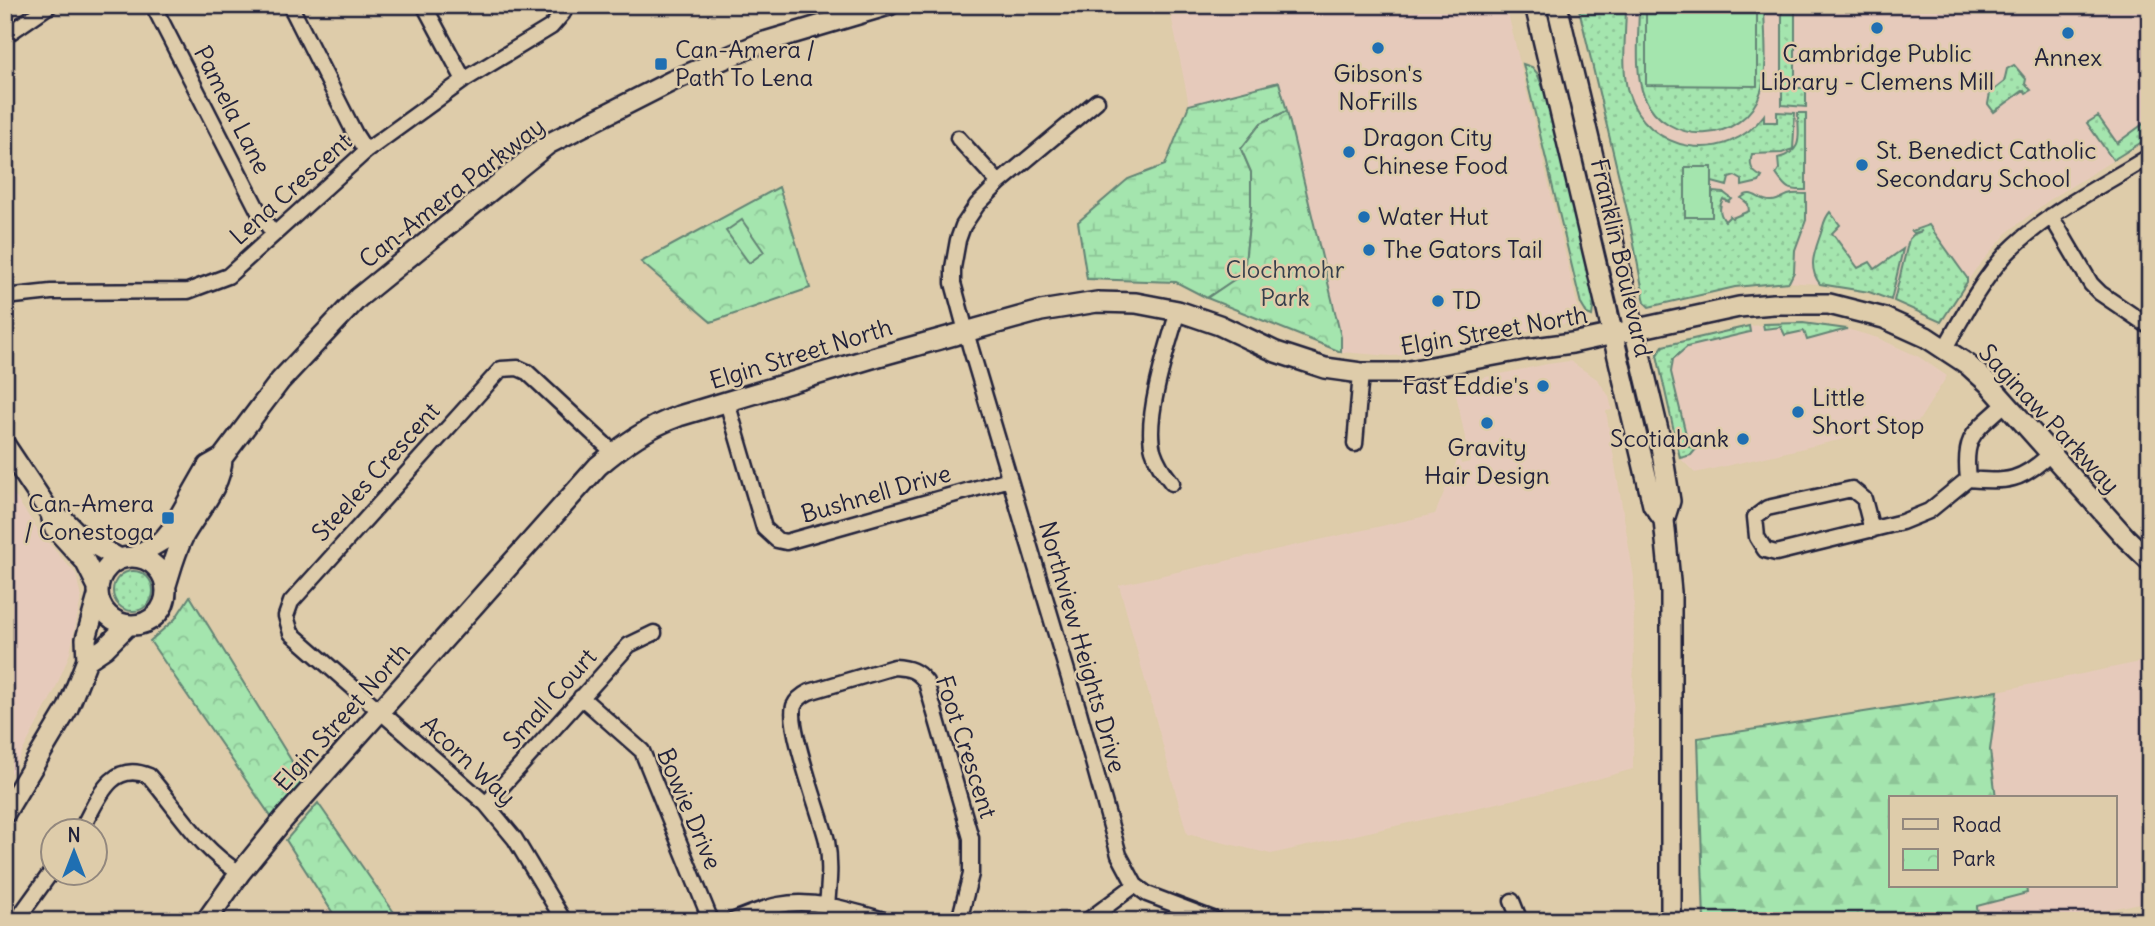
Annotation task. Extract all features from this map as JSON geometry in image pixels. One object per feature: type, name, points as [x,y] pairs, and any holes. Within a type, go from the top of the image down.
[{"type":"main road","name":"Can-Amera Parkway","points":[[127,558],[157,544],[168,535],[208,466],[222,458],[280,381],[358,298],[548,144],[672,80],[761,43],[889,5]]},
{"type":"main road","name":"Franklin Boulevard","points":[[1535,5],[1653,505],[1664,520]]},
{"type":"main road","name":"Franklin Boulevard","points":[[1557,5],[1659,434],[1670,501],[1664,520],[1671,592],[1671,921]]},
{"type":"main road","name":"Elgin Street North","points":[[206,921],[283,820],[598,466],[661,423],[879,356],[1048,309],[1084,303],[1136,303],[1178,311],[1219,325],[1306,363],[1361,373],[1399,373],[1614,334]]},
{"type":"main road","name":"Saginaw Parkway","points":[[1614,334],[1754,305],[1829,304],[1884,318],[1945,348],[1989,383],[2050,454],[2150,561]]},
{"type":"main road","points":[[5,445],[51,514],[54,527],[85,561],[101,604],[112,618],[128,625]]},
{"type":"main road","name":"Can-Amera Parkway","points":[[166,585],[183,538],[222,472],[222,458]]},
{"type":"main road","points":[[51,514],[63,519],[82,538],[127,558],[149,561],[166,585],[165,601],[159,613],[148,621],[128,625],[105,648],[87,660]]},
{"type":"main road","points":[[5,813],[68,708],[87,660],[86,639],[102,575],[110,565],[127,558]]},
{"type":"street","points":[[5,36],[50,5]]},
{"type":"street","name":"Pamela Lane","points":[[153,5],[261,216],[273,233]]},
{"type":"street","points":[[290,5],[366,151]]},
{"type":"street","points":[[424,5],[464,80]]},
{"type":"street","name":"Lena Crescent","points":[[5,297],[28,293],[188,291],[228,276],[366,151],[464,80],[551,27],[563,13],[561,5]]},
{"type":"street","name":"Northview Heights Drive","points":[[1097,101],[999,183],[977,205],[963,226],[954,254],[953,283],[1079,708],[1119,855],[1135,885]]},
{"type":"street","points":[[958,138],[999,183]]},
{"type":"street","points":[[1945,348],[1996,267],[2008,253],[2051,216],[2150,156]]},
{"type":"street","points":[[2051,216],[2091,284],[2150,327]]},
{"type":"street","points":[[1172,482],[1160,468],[1152,447],[1153,403],[1178,311]]},
{"type":"street","name":"Steeles Crescent","points":[[380,712],[291,633],[287,609],[495,374],[510,367],[527,372],[614,453]]},
{"type":"street","points":[[1355,444],[1361,373]]},
{"type":"street","name":"Bushnell Drive","points":[[727,402],[764,528],[777,540],[786,542],[1009,479]]},
{"type":"street","points":[[1968,479],[1966,455],[1971,436],[2006,403]]},
{"type":"street","points":[[1872,530],[1864,499],[1852,489],[1767,508],[1755,517],[1757,537],[1765,550],[1776,553],[1872,530],[1902,522],[1929,511],[1968,479],[1998,482],[2017,479],[2050,454]]},
{"type":"street","name":"Small Court","points":[[486,804],[629,645],[654,633]]},
{"type":"street","name":"Foot Crescent","points":[[827,906],[830,866],[827,842],[793,724],[795,704],[800,696],[809,692],[894,667],[904,668],[914,670],[926,682],[971,838],[971,874],[959,921]]},
{"type":"street","name":"Bowie Drive","points":[[581,697],[642,751],[711,921]]},
{"type":"street","name":"Acorn Way","points":[[380,712],[486,804],[515,839],[564,921]]},
{"type":"street","points":[[88,818],[111,780],[126,772],[141,773],[149,776],[204,845],[226,865],[240,873]]},
{"type":"street","points":[[1087,921],[1135,885],[1159,900],[1218,921]]},
{"type":"street","points":[[16,921],[40,888]]},
{"type":"street","points":[[1512,901],[1520,921]]},
{"type":"street","points":[[732,921],[777,906],[803,903],[887,921]]},
{"type":"shaded area","points":[[1169,5],[1506,5],[1581,320],[1418,354],[1392,356],[1341,352],[1341,337],[1279,82],[1189,105]]},
{"type":"shaded area","name":"St. Benedict Catholic Secondary School","points":[[1581,5],[2150,5],[2150,137],[2048,201],[2009,231],[1975,270],[1941,322],[1870,292],[1821,284],[1783,282],[1735,287],[1649,307],[1645,303],[1629,213]]},
{"type":"shaded area","points":[[1803,323],[1847,329],[1878,338],[1919,357],[1947,376],[1918,422],[1695,473],[1680,458],[1657,355],[1659,350],[1663,346],[1749,326]]},
{"type":"shaded area","points":[[1570,361],[1597,379],[1609,396],[1612,410],[1606,411],[1634,577],[1633,769],[1569,787],[1271,854],[1187,834],[1119,585],[1435,514],[1459,456],[1461,464],[1470,462],[1454,384]]},
{"type":"shaded area","points":[[5,482],[43,537],[76,574],[81,598],[70,653],[54,692],[11,773],[5,770]]},
{"type":"shaded area","points":[[2150,660],[2150,901],[2053,921],[1978,921],[1976,906],[2027,893],[2026,888],[2116,888],[2116,796],[1996,796],[1990,750],[1998,691]]},
{"type":"green space","points":[[1578,5],[1626,5],[1624,61],[1628,92],[1638,113],[1652,129],[1669,140],[1689,146],[1709,147],[1729,142],[1748,131],[1764,115],[1764,122],[1777,122],[1777,112],[1795,113],[1793,149],[1782,153],[1752,154],[1752,168],[1762,177],[1759,182],[1742,186],[1742,180],[1735,176],[1729,178],[1727,186],[1712,182],[1712,167],[1685,168],[1685,217],[1713,192],[1724,193],[1732,199],[1729,202],[1723,199],[1721,204],[1725,221],[1730,216],[1732,218],[1749,211],[1748,204],[1741,198],[1745,195],[1752,194],[1772,201],[1790,194],[1806,194],[1806,220],[1795,250],[1794,272],[1789,282],[1735,287],[1649,307],[1645,303],[1630,223]]},
{"type":"green space","points":[[1639,5],[1764,5],[1763,82],[1752,109],[1739,122],[1722,130],[1686,132],[1669,125],[1655,113],[1644,96],[1639,75]]},
{"type":"green space","points":[[1646,5],[1757,5],[1757,86],[1646,85]]},
{"type":"green space","points":[[1782,5],[1795,5],[1795,88],[1806,88],[1806,107],[1782,105]]},
{"type":"green space","points":[[1523,64],[1532,67],[1537,73],[1552,111],[1594,301],[1592,316],[1587,314],[1581,304]]},
{"type":"green space","points":[[2014,65],[2031,90],[2026,93],[2024,90],[1994,112],[1988,104],[1990,93],[2004,82],[2007,69]]},
{"type":"green space","points":[[1279,82],[1287,111],[1261,123],[1241,149],[1251,172],[1251,206],[1244,273],[1207,298],[1176,282],[1087,279],[1078,222],[1128,179],[1165,165],[1189,105]]},
{"type":"green space","name":"Clochmohr Park","points":[[1287,111],[1341,337],[1341,352],[1207,298],[1244,273],[1251,206],[1251,172],[1241,149],[1261,123]]},
{"type":"green space","points":[[1798,113],[1806,113],[1806,190],[1787,187],[1776,174],[1779,169],[1778,158],[1793,151],[1798,141]]},
{"type":"green space","points":[[2098,116],[2117,143],[2150,119],[2150,137],[2113,160],[2087,123]]},
{"type":"green space","points":[[1685,167],[1712,167],[1712,217],[1685,217]]},
{"type":"green space","points":[[779,187],[810,288],[711,322],[641,262]]},
{"type":"green space","points":[[1830,212],[1840,225],[1832,233],[1858,268],[1870,262],[1875,269],[1903,249],[1891,300],[1869,292],[1820,284],[1814,271],[1813,259],[1824,222]]},
{"type":"green space","points":[[742,220],[764,252],[749,263],[726,231]]},
{"type":"green space","points":[[1929,225],[1967,278],[1941,322],[1894,301],[1909,239],[1922,231],[1912,231]]},
{"type":"green space","points":[[1803,323],[1847,329],[1807,340],[1804,331],[1785,335],[1781,327],[1764,329],[1763,324]]},
{"type":"green space","points":[[1749,326],[1750,332],[1687,347],[1673,359],[1671,372],[1689,447],[1697,448],[1691,455],[1680,458],[1657,355],[1663,346]]},
{"type":"green space","points":[[133,571],[147,577],[153,591],[147,605],[133,611],[119,605],[113,591],[119,577]]},
{"type":"green space","points":[[190,596],[304,781],[272,818],[150,641],[175,619]]},
{"type":"green space","points":[[1998,691],[1990,750],[1996,796],[1889,796],[1889,888],[2026,888],[2027,893],[1977,906],[1978,921],[1704,921],[1698,738]]},
{"type":"green space","points":[[318,803],[400,921],[338,921],[286,840]]},
{"type":"place","name":"Cambridge Public Library - Clemens Mill","points":[[1877,28]]},
{"type":"place","name":"Annex","points":[[2068,33]]},
{"type":"place","name":"Gibson's NoFrills","points":[[1378,48]]},
{"type":"place","name":"Can-Amera / Path To Lena","points":[[661,64]]},
{"type":"place","name":"Dragon City Chinese Food","points":[[1349,152]]},
{"type":"place","name":"St. Benedict Catholic Secondary School","points":[[1862,165]]},
{"type":"place","name":"Water Hut","points":[[1364,217]]},
{"type":"place","name":"The Gators Tail","points":[[1369,250]]},
{"type":"place","name":"TD","points":[[1438,301]]},
{"type":"place","name":"Fast Eddie's","points":[[1543,386]]},
{"type":"place","name":"Little Short Stop","points":[[1798,412]]},
{"type":"place","name":"Gravity Hair Design","points":[[1487,423]]},
{"type":"place","name":"Scotiabank","points":[[1743,439]]},
{"type":"place","name":"Can-Amera / Conestoga","points":[[168,518]]}]
